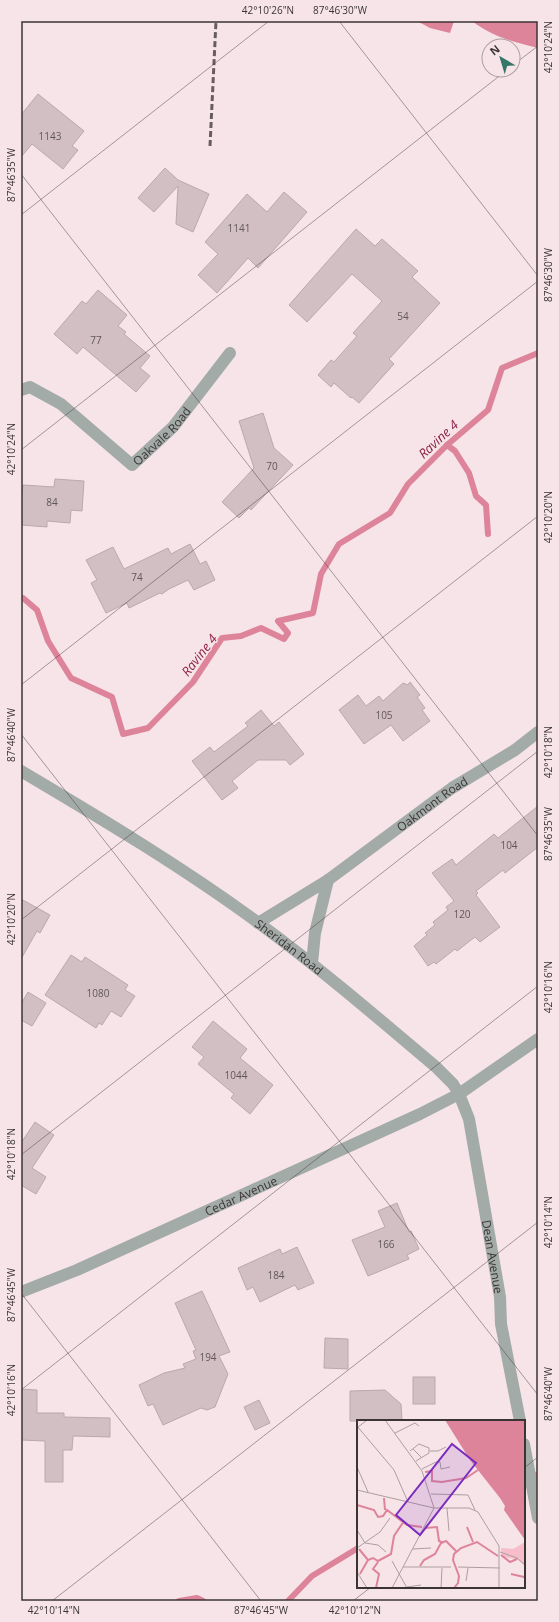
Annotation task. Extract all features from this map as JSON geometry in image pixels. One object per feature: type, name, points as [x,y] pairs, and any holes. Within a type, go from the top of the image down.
[{"type":"street","name":"Oakvale Road","points":[[21,390],[30,387],[61,404],[132,465],[173,427],[230,352]]},
{"type":"street","name":"Oakmont Road","points":[[258,923],[328,880],[452,788],[515,750],[538,732]]},
{"type":"street","name":"Sheridan Road","points":[[21,771],[130,835],[258,923],[312,963],[436,1066],[453,1084],[459,1094]]},
{"type":"street","points":[[312,963],[315,933],[328,880]]},
{"type":"street","points":[[459,1094],[538,1039]]},
{"type":"street","name":"Cedar Avenue","points":[[21,1292],[91,1264],[413,1117],[459,1094]]},
{"type":"street","name":"Dean Avenue","points":[[459,1094],[469,1119],[500,1297],[502,1324],[520,1420]]},
{"type":"street","points":[[525,1449],[538,1518]]},
{"type":"shaded area","points":[[417,21],[454,21],[450,33],[430,28]]},
{"type":"shaded area","points":[[472,21],[538,21],[538,48],[521,43],[521,38],[504,38],[480,27]]},
{"type":"building","points":[[38,94],[84,131],[72,146],[78,150],[63,169],[32,144],[21,157],[21,115]]},
{"type":"building","points":[[165,168],[178,180],[209,194],[193,232],[176,224],[178,186],[154,212],[138,198]]},
{"type":"building","points":[[284,192],[307,212],[258,268],[248,258],[217,293],[198,275],[218,254],[205,242],[247,194],[267,212]]},
{"type":"building","points":[[356,229],[375,246],[382,239],[418,271],[412,277],[440,303],[389,359],[394,364],[359,403],[334,383],[331,387],[318,375],[331,360],[334,362],[357,336],[353,333],[382,301],[352,274],[307,322],[289,305]]},
{"type":"building","points":[[98,290],[127,315],[118,326],[126,332],[124,334],[150,356],[140,368],[150,376],[136,392],[83,347],[77,354],[54,334],[82,301],[86,304]]},
{"type":"building","points":[[263,413],[274,448],[293,465],[251,510],[249,508],[239,518],[222,502],[254,468],[239,421]]},
{"type":"building","points":[[55,479],[84,481],[82,511],[71,510],[70,523],[47,521],[47,527],[21,525],[21,492],[22,493],[23,485],[54,487]]},
{"type":"building","points":[[190,544],[200,564],[206,561],[215,580],[194,590],[188,580],[162,594],[160,593],[129,608],[127,603],[106,613],[91,583],[97,580],[86,560],[113,547],[124,569],[168,548],[171,554]]},
{"type":"building","points":[[410,682],[420,695],[417,697],[425,708],[422,710],[430,721],[403,741],[391,725],[364,744],[339,710],[358,695],[366,706],[379,696],[383,701],[403,683],[408,685]]},
{"type":"building","points":[[261,710],[274,726],[279,722],[304,754],[290,765],[286,760],[258,760],[232,781],[238,788],[222,800],[192,761],[210,747],[214,752],[248,726],[245,723]]},
{"type":"building","points":[[538,806],[538,847],[505,873],[503,870],[476,891],[478,893],[476,895],[500,927],[480,942],[475,937],[457,951],[455,949],[436,964],[434,962],[428,966],[414,946],[427,935],[425,933],[435,925],[433,922],[448,910],[446,907],[454,901],[432,873],[452,859],[456,865],[494,834],[498,838]]},
{"type":"building","points":[[21,899],[50,915],[40,933],[37,931],[21,959]]},
{"type":"building","points":[[71,955],[82,962],[85,957],[128,985],[125,990],[135,996],[121,1017],[111,1011],[102,1025],[99,1023],[96,1028],[45,995]]},
{"type":"building","points":[[28,992],[46,1003],[32,1026],[21,1020],[21,1004]]},
{"type":"building","points":[[213,1021],[247,1049],[240,1058],[273,1085],[250,1114],[231,1098],[234,1094],[198,1064],[204,1057],[192,1047]]},
{"type":"building","points":[[35,1122],[54,1135],[32,1168],[46,1177],[36,1194],[21,1185],[21,1143]]},
{"type":"building","points":[[397,1203],[409,1232],[411,1231],[419,1249],[407,1255],[409,1259],[368,1276],[352,1240],[385,1227],[378,1211]]},
{"type":"building","points":[[297,1247],[314,1283],[298,1290],[295,1285],[260,1302],[253,1287],[247,1290],[238,1268],[280,1249],[282,1254]]},
{"type":"building","points":[[202,1291],[230,1352],[219,1356],[228,1374],[215,1407],[207,1410],[201,1408],[163,1425],[153,1404],[148,1406],[139,1385],[164,1373],[185,1368],[183,1364],[196,1359],[193,1351],[196,1350],[175,1303]]},
{"type":"building","points":[[325,1338],[348,1339],[348,1369],[324,1368]]},
{"type":"building","points":[[413,1377],[435,1377],[435,1404],[413,1404]]},
{"type":"building","points":[[21,1389],[37,1390],[37,1413],[64,1413],[64,1417],[110,1418],[110,1437],[73,1436],[72,1450],[63,1450],[63,1482],[45,1482],[45,1441],[21,1440]]},
{"type":"building","points":[[385,1390],[401,1404],[402,1420],[350,1421],[350,1391]]},
{"type":"building","points":[[259,1400],[270,1423],[255,1430],[244,1407]]},
{"type":"waterway","name":"Ravine 4","points":[[21,598],[37,610],[48,641],[71,678],[112,697],[123,734],[148,728],[193,682],[222,638],[241,636],[261,628],[284,639],[288,633],[278,621],[313,613],[321,574],[339,544],[390,513],[408,484],[447,445],[488,410],[502,368],[538,353]]},
{"type":"waterway","points":[[447,445],[455,451],[469,473],[476,496],[486,505],[488,534]]},
{"type":"waterway","points":[[525,1482],[538,1474]]},
{"type":"waterway","points":[[288,1601],[312,1576],[357,1549]]},
{"type":"waterway","points":[[179,1601],[197,1598],[203,1601]]},
{"type":"railway","points":[[210,146],[216,21]]}]
